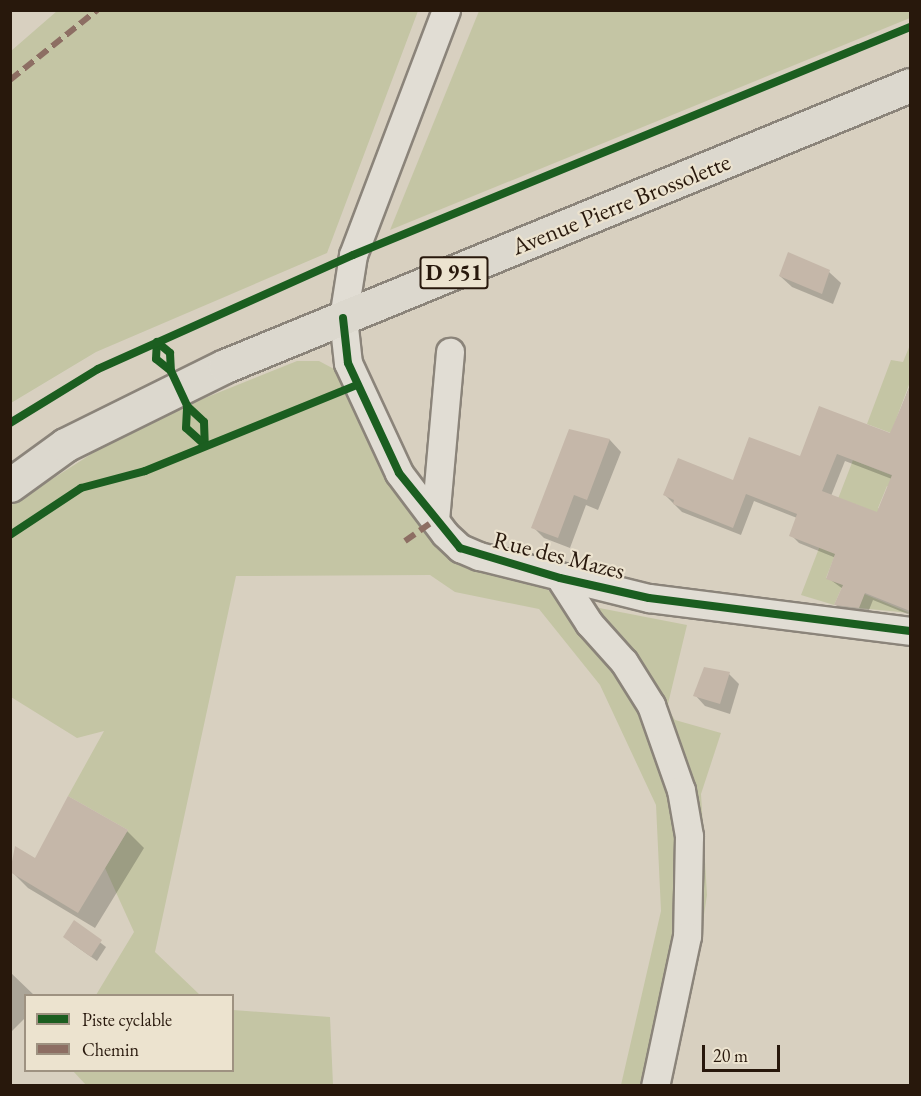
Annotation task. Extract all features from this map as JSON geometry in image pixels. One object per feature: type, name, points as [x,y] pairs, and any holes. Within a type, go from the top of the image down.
[{"type":"main road","name":"Avenue Pierre Brossolette","points":[[10,485],[75,440],[225,366],[910,85]]},
{"type":"street","name":"Rue des Mazes","points":[[446,10],[353,255],[343,318],[348,363],[399,473],[460,548],[560,578],[660,599],[910,631]]},
{"type":"street","points":[[435,520],[450,352]]},
{"type":"street","points":[[560,578],[589,622],[624,662],[651,705],[681,790],[689,836],[687,936],[655,1086]]},
{"type":"green space","points":[[910,10],[910,18],[390,230],[479,11]]},
{"type":"green space","points":[[57,11],[418,11],[327,253],[96,352],[11,403],[11,51]]},
{"type":"green space","points":[[910,345],[910,382],[891,433],[867,424],[891,360],[903,362]]},
{"type":"green space","points":[[297,361],[319,361],[334,369],[344,381],[383,470],[491,572],[543,586],[568,606],[602,644],[661,743],[686,878],[649,1085],[621,1085],[661,911],[656,805],[600,685],[539,609],[455,592],[430,575],[236,576],[155,952],[199,994],[97,994],[134,932],[105,868],[128,830],[68,796],[104,731],[77,738],[11,697],[10,506],[107,444],[180,408]]},
{"type":"green space","points":[[904,452],[910,455],[910,495],[887,486],[878,508],[910,522],[910,526],[855,504],[826,578],[910,613],[859,608],[842,587],[834,605],[801,595],[853,460],[896,477]]},
{"type":"green space","points":[[589,606],[687,625],[667,708],[675,720],[721,733],[701,794],[707,895],[693,987],[669,1085],[659,1085],[691,812]]},
{"type":"green space","points":[[234,1010],[330,1017],[333,1085],[86,1085],[74,1072],[234,1072]]},
{"type":"building","points":[[788,252],[830,270],[822,294],[779,276]]},
{"type":"building","points":[[910,386],[910,611],[865,593],[859,608],[834,605],[843,585],[826,579],[835,554],[789,536],[797,514],[746,494],[733,528],[673,504],[674,500],[663,495],[678,458],[733,480],[749,437],[800,456],[819,406],[890,433]],"holes":[[[837,454],[892,475],[877,512],[822,491]]]},
{"type":"building","points":[[569,429],[610,439],[587,500],[574,495],[558,538],[531,528]]},
{"type":"building","points":[[704,667],[730,672],[720,704],[693,696]]},
{"type":"building","points":[[68,796],[128,830],[78,913],[10,872],[15,846],[35,858]]},
{"type":"building","points":[[74,920],[102,940],[91,957],[63,937]]},
{"type":"marked path","points":[[10,80],[97,10]]},
{"type":"marked path","points":[[405,541],[435,520]]},
{"type":"cycle path","points":[[10,423],[98,369],[353,255],[910,27]]},
{"type":"cycle path","points":[[343,318],[348,363],[399,473],[460,548],[560,578],[649,598],[910,631]]},
{"type":"cycle path","points":[[171,371],[156,359],[157,342],[170,353],[171,371],[187,406],[204,422],[205,445],[186,428],[187,406]]},
{"type":"cycle path","points":[[10,535],[81,488],[145,471],[357,385]]}]
